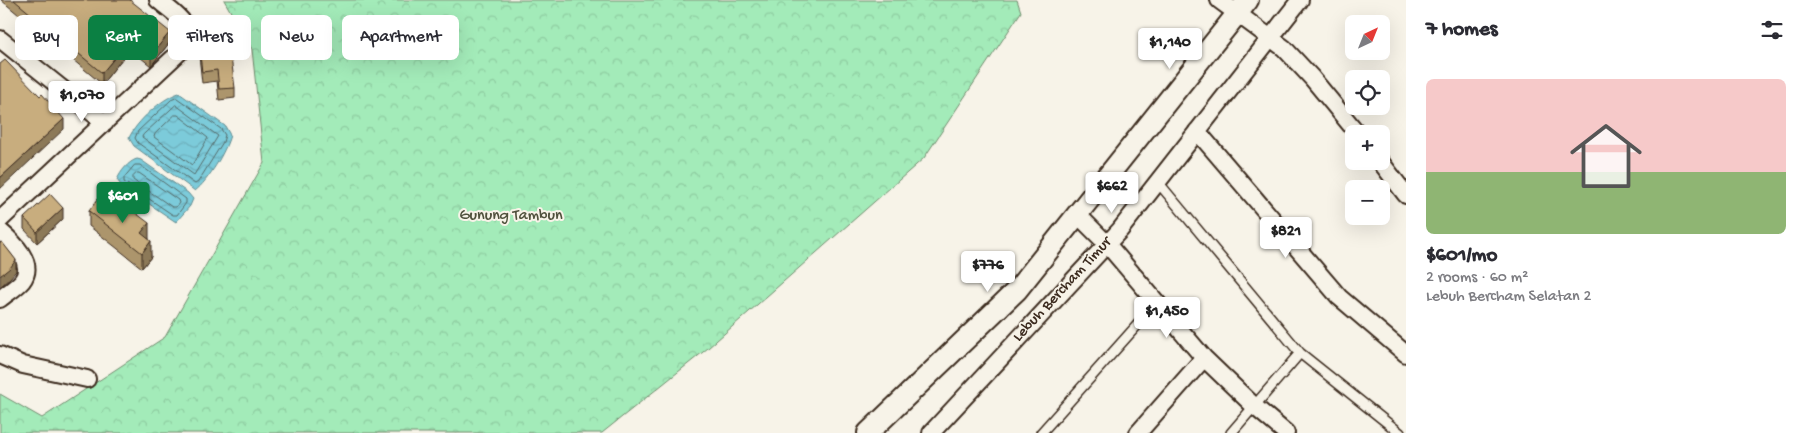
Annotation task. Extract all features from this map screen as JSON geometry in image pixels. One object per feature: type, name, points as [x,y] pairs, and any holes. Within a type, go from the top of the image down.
[{"type":"street","points":[[0,220],[184,48],[188,42],[189,33],[186,26],[180,18],[158,0]]},
{"type":"street","points":[[1219,0],[1243,7],[1270,38],[1284,48],[1312,78],[1351,125]]},
{"type":"street","name":"Lebuh Bercham Timur","points":[[931,433],[1107,244],[1300,0]]},
{"type":"street","points":[[868,433],[1017,290],[1243,7]]},
{"type":"street","points":[[0,40],[105,123]]},
{"type":"street","points":[[1197,131],[1339,297],[1406,354]]},
{"type":"street","points":[[1387,170],[1406,195]]},
{"type":"street","points":[[1077,214],[1107,244],[1204,358],[1254,406],[1286,433]]},
{"type":"street","points":[[0,231],[25,259],[26,270],[22,280],[0,299]]},
{"type":"street","points":[[0,355],[23,365],[87,379]]},
{"type":"street","points":[[1138,433],[1204,358]]},
{"type":"lane","points":[[1157,182],[1300,353],[1400,433]]},
{"type":"lane","points":[[1041,433],[1157,303]]},
{"type":"lane","points":[[1231,433],[1300,353]]},
{"type":"green space","name":"Gunung Tambun","points":[[224,0],[1017,0],[1021,12],[924,158],[708,348],[602,433],[0,433],[0,394],[42,418],[165,337],[264,163],[251,47],[251,15],[233,15]]},
{"type":"water","points":[[179,93],[225,126],[230,135],[216,165],[195,191],[134,146],[129,138],[137,125],[150,111]]},
{"type":"water","points":[[137,159],[188,193],[193,199],[190,206],[176,222],[121,185],[117,180],[125,167]]},
{"type":"building","points":[[14,0],[130,0],[149,15],[88,15],[88,60],[113,60],[102,73],[78,53],[78,15],[32,15]]},
{"type":"building","points":[[158,22],[168,30],[168,34],[158,47]]},
{"type":"building","points":[[5,60],[40,96],[42,94],[64,119],[0,178],[0,64]]},
{"type":"building","points":[[201,60],[231,60],[235,88],[219,89],[217,70],[202,72]]},
{"type":"building","points":[[50,194],[63,208],[37,232],[24,218]]},
{"type":"building","points":[[98,199],[114,212],[121,202],[149,223],[141,233],[151,241],[142,253],[89,211]]},
{"type":"building","points":[[2,242],[16,260],[0,276],[0,243]]}]
